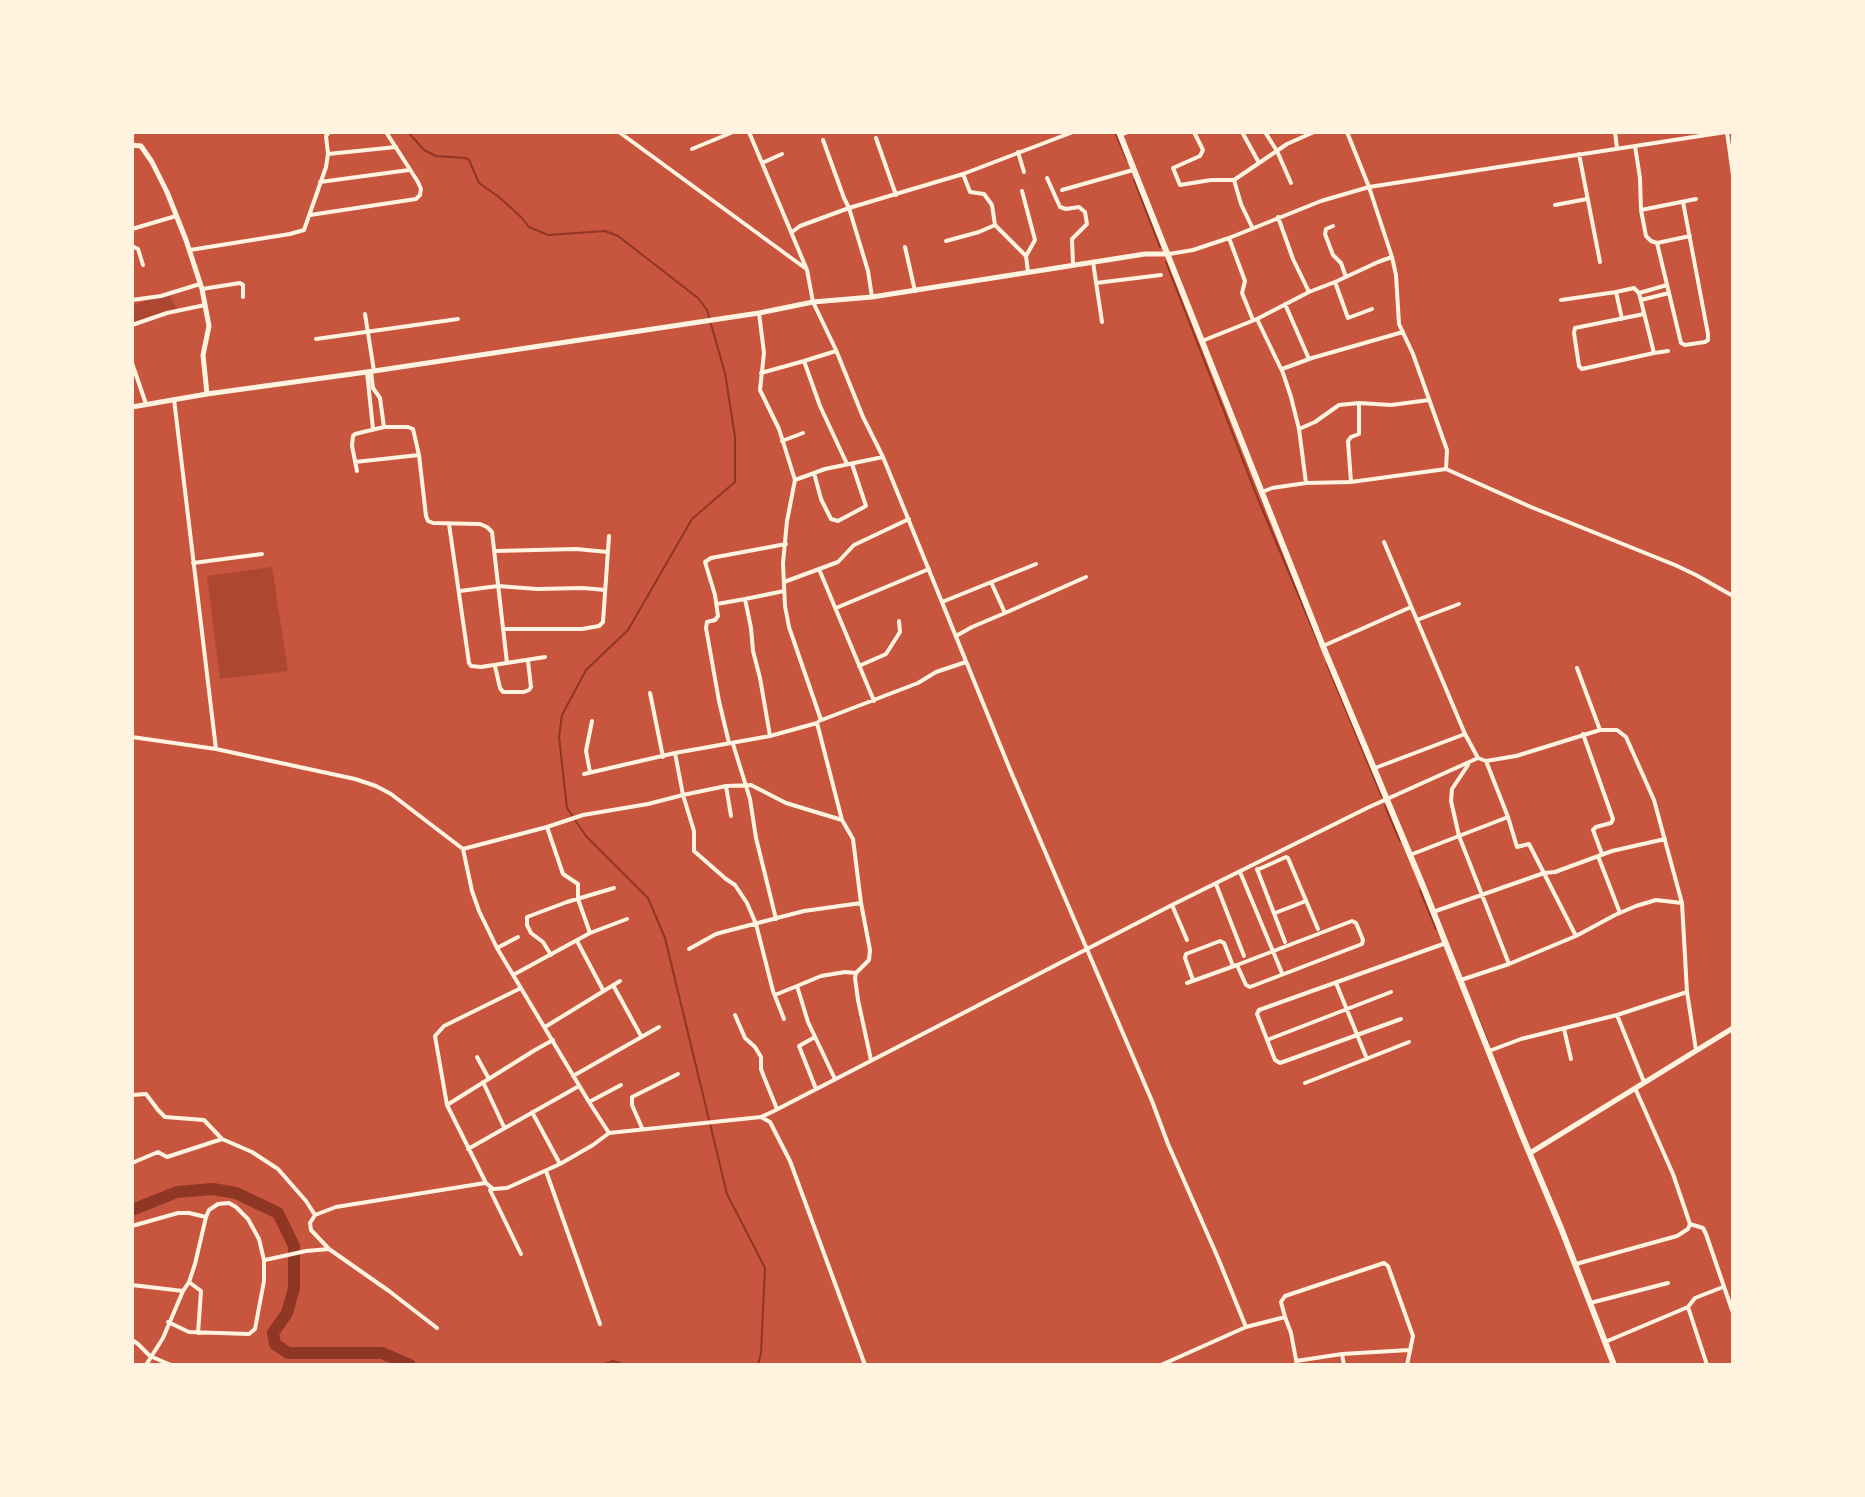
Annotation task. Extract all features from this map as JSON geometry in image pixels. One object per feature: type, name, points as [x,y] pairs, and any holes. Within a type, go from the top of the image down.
[{"type":"main road","points":[[1122,133],[1133,170],[1323,646],[1390,798],[1446,943],[1465,978],[1489,1050],[1614,1365]]},
{"type":"street","points":[[310,215],[416,199],[420,195],[421,189],[386,132]]},
{"type":"street","points":[[619,132],[809,273]]},
{"type":"street","points":[[692,149],[733,132]]},
{"type":"street","points":[[749,132],[809,273],[813,302],[883,457],[1246,1327]]},
{"type":"street","points":[[792,232],[800,226],[849,208],[963,174],[1073,132]]},
{"type":"street","points":[[1194,132],[1203,150],[1200,156],[1173,168],[1178,183],[1182,185],[1234,180],[1258,161],[1314,132]]},
{"type":"street","points":[[1242,132],[1258,161]]},
{"type":"street","points":[[1265,132],[1291,183]]},
{"type":"street","points":[[1347,132],[1392,257],[1398,319],[1447,450],[1446,469]]},
{"type":"street","points":[[1615,132],[1617,148]]},
{"type":"street","points":[[132,407],[759,313],[813,302],[872,297],[1145,254],[1193,250],[1321,201],[1369,187],[1726,132],[1733,175]]},
{"type":"street","points":[[190,250],[301,232],[306,228],[326,167],[328,133]]},
{"type":"street","points":[[876,138],[896,195]]},
{"type":"street","points":[[823,140],[849,208],[868,271],[872,297]]},
{"type":"street","points":[[132,145],[141,146],[152,162],[190,250],[209,326],[203,355],[207,394]]},
{"type":"street","points":[[1635,146],[1646,236],[1657,243],[1690,236]]},
{"type":"street","points":[[328,154],[396,147]]},
{"type":"street","points":[[1018,152],[1024,172]]},
{"type":"street","points":[[762,163],[782,154]]},
{"type":"street","points":[[1579,154],[1600,262]]},
{"type":"street","points":[[320,182],[410,170]]},
{"type":"street","points":[[1062,190],[1133,170]]},
{"type":"street","points":[[963,174],[970,192],[984,194],[989,200],[995,225],[1026,256]]},
{"type":"street","points":[[1047,178],[1060,207],[1079,207],[1085,212],[1086,228],[1072,239],[1073,265]]},
{"type":"street","points":[[1234,180],[1252,227]]},
{"type":"street","points":[[1022,191],[1035,240],[1026,256],[1028,272]]},
{"type":"street","points":[[1555,205],[1587,199]]},
{"type":"street","points":[[1641,210],[1696,199]]},
{"type":"street","points":[[1657,243],[1683,345],[1707,341],[1683,202]]},
{"type":"street","points":[[132,229],[176,216]]},
{"type":"street","points":[[1278,217],[1309,292]]},
{"type":"street","points":[[946,241],[995,225]]},
{"type":"street","points":[[1333,226],[1326,229],[1325,234],[1346,277]]},
{"type":"street","points":[[1229,238],[1245,281],[1242,296],[1282,369],[1299,429],[1306,483]]},
{"type":"street","points":[[132,246],[139,251],[143,265]]},
{"type":"street","points":[[905,247],[915,291]]},
{"type":"street","points":[[1202,341],[1392,257]]},
{"type":"street","points":[[1093,262],[1102,322]]},
{"type":"street","points":[[1096,283],[1161,275]]},
{"type":"street","points":[[1335,282],[1348,318],[1372,309]]},
{"type":"street","points":[[132,300],[240,283],[244,288],[243,297]]},
{"type":"street","points":[[1639,293],[1667,285]]},
{"type":"street","points":[[1561,300],[1634,288],[1639,293],[1654,353]]},
{"type":"street","points":[[1616,292],[1622,319]]},
{"type":"street","points":[[1641,300],[1670,293]]},
{"type":"street","points":[[1285,304],[1309,359]]},
{"type":"street","points":[[132,325],[205,305]]},
{"type":"street","points":[[759,313],[764,353],[760,390],[779,429],[795,480],[783,563],[789,627],[819,721],[842,820],[853,839],[871,956],[856,973],[821,976],[775,995]]},
{"type":"street","points":[[365,314],[373,429]]},
{"type":"street","points":[[1644,314],[1575,328],[1580,368],[1668,351]]},
{"type":"street","points":[[316,339],[458,319]]},
{"type":"street","points":[[1282,369],[1403,332]]},
{"type":"street","points":[[761,373],[836,350]]},
{"type":"street","points":[[804,361],[820,406],[850,464],[866,506],[838,521],[831,519],[821,499],[814,473]]},
{"type":"street","points":[[132,363],[146,404]]},
{"type":"street","points":[[371,372],[373,388],[380,398],[384,427]]},
{"type":"street","points":[[174,399],[216,749]]},
{"type":"street","points":[[1299,429],[1339,405],[1391,405],[1429,400]]},
{"type":"street","points":[[1351,482],[1347,447],[1348,439],[1357,436],[1360,431],[1359,403]]},
{"type":"street","points":[[357,471],[353,436],[384,427],[413,429],[428,521],[480,524],[492,532],[507,663]]},
{"type":"street","points":[[782,441],[803,433]]},
{"type":"street","points":[[355,462],[419,455]]},
{"type":"street","points":[[795,480],[883,457]]},
{"type":"street","points":[[1262,492],[1306,483],[1351,482],[1446,469],[1675,565],[1733,596]]},
{"type":"street","points":[[784,582],[840,560],[854,545],[909,519]]},
{"type":"street","points":[[449,524],[471,666],[495,666],[545,657]]},
{"type":"street","points":[[504,629],[595,628],[603,622],[609,536]]},
{"type":"street","points":[[1384,542],[1478,758],[1486,761],[1520,755],[1600,730],[1617,730],[1629,741],[1654,800],[1682,903],[1687,992],[1696,1050]]},
{"type":"street","points":[[776,919],[750,799],[719,701],[706,628],[707,622],[718,616],[717,604],[706,565],[707,560],[786,544]]},
{"type":"street","points":[[494,551],[576,549],[608,552]]},
{"type":"street","points":[[193,563],[262,554]]},
{"type":"street","points":[[942,602],[1036,564]]},
{"type":"street","points":[[836,608],[929,568]]},
{"type":"street","points":[[819,569],[874,701]]},
{"type":"street","points":[[956,636],[1086,577]]},
{"type":"street","points":[[991,582],[1005,613]]},
{"type":"street","points":[[460,591],[498,586],[605,590]]},
{"type":"street","points":[[717,604],[784,591]]},
{"type":"street","points":[[745,599],[770,736]]},
{"type":"street","points":[[1417,620],[1459,604]]},
{"type":"street","points":[[1323,646],[1411,607]]},
{"type":"street","points":[[859,666],[886,654],[900,632],[899,621]]},
{"type":"street","points":[[495,666],[503,692],[524,692],[531,687],[528,661]]},
{"type":"street","points":[[592,721],[587,745],[587,773],[770,736],[874,701],[936,672],[966,662]]},
{"type":"street","points":[[1577,668],[1600,730]]},
{"type":"street","points":[[650,693],[663,757]]},
{"type":"street","points":[[1375,768],[1465,734]]},
{"type":"street","points":[[1583,734],[1613,819],[1611,823],[1593,830],[1620,913]]},
{"type":"street","points":[[132,737],[216,749],[376,786],[463,849],[475,901],[497,948],[609,1133]]},
{"type":"street","points":[[675,753],[694,831],[694,851],[740,891],[756,924],[784,1019]]},
{"type":"street","points":[[1256,867],[1390,798],[1478,758]]},
{"type":"street","points":[[1486,761],[1518,848],[1536,841]]},
{"type":"street","points":[[1469,763],[1451,793],[1451,801],[1459,836],[1509,964]]},
{"type":"street","points":[[463,849],[583,815],[726,786],[756,787],[786,803],[842,820]]},
{"type":"street","points":[[726,786],[731,816]]},
{"type":"street","points":[[1412,855],[1508,817]]},
{"type":"street","points":[[547,827],[563,874],[578,884],[578,899],[590,933]]},
{"type":"street","points":[[1434,912],[1600,855],[1665,839]]},
{"type":"street","points":[[1529,844],[1576,936]]},
{"type":"street","points":[[437,1328],[329,1249],[311,1230],[310,1223],[315,1215],[336,1207],[488,1185],[493,1189],[507,1188],[560,1164],[609,1133],[761,1117],[1216,883],[1286,857],[1318,929]]},
{"type":"street","points":[[1256,867],[1285,942]]},
{"type":"street","points":[[1240,872],[1282,974]]},
{"type":"street","points":[[1216,883],[1244,956]]},
{"type":"street","points":[[551,955],[543,942],[531,933],[527,917],[614,888]]},
{"type":"street","points":[[1465,978],[1509,964],[1576,936],[1620,913],[1656,900],[1682,903]]},
{"type":"street","points":[[1275,913],[1306,901]]},
{"type":"street","points":[[689,949],[716,934],[804,911],[861,903]]},
{"type":"street","points":[[1172,905],[1187,940]]},
{"type":"street","points":[[513,975],[590,933],[627,919]]},
{"type":"street","points":[[1235,965],[1190,982],[1184,956],[1222,941],[1235,965],[1247,987],[1362,944],[1363,940],[1356,923],[1352,921],[1235,965]]},
{"type":"street","points":[[497,948],[518,937]]},
{"type":"street","points":[[577,941],[603,990]]},
{"type":"street","points":[[1401,1019],[1280,1063],[1275,1060],[1257,1014],[1259,1010],[1446,943]]},
{"type":"street","points":[[856,973],[855,986],[871,1060]]},
{"type":"street","points":[[545,1027],[620,981]]},
{"type":"street","points":[[1336,982],[1367,1059]]},
{"type":"street","points":[[613,985],[641,1036]]},
{"type":"street","points":[[797,986],[808,1022],[835,1079]]},
{"type":"street","points":[[521,988],[444,1026],[437,1031],[435,1039],[447,1105],[521,1254]]},
{"type":"street","points":[[1267,1040],[1391,992]]},
{"type":"street","points":[[1489,1050],[1687,992]]},
{"type":"street","points":[[735,1015],[745,1038],[761,1057],[761,1069],[775,1111],[770,1122]]},
{"type":"street","points":[[1617,1015],[1644,1082]]},
{"type":"street","points":[[573,1076],[659,1027]]},
{"type":"street","points":[[1530,1153],[1733,1028]]},
{"type":"street","points":[[1564,1029],[1571,1059]]},
{"type":"street","points":[[816,1036],[801,1043],[799,1049],[816,1089]]},
{"type":"street","points":[[447,1105],[553,1040]]},
{"type":"street","points":[[1305,1083],[1409,1042]]},
{"type":"street","points":[[477,1057],[489,1079]]},
{"type":"street","points":[[642,1128],[632,1105],[632,1097],[678,1074]]},
{"type":"street","points":[[483,1082],[504,1127]]},
{"type":"street","points":[[589,1102],[621,1085]]},
{"type":"street","points":[[468,1149],[579,1086]]},
{"type":"street","points":[[1576,1264],[1677,1236],[1690,1224],[1673,1174],[1635,1088]]},
{"type":"street","points":[[132,1095],[146,1094],[165,1117],[204,1120],[222,1139],[252,1152],[278,1169],[315,1215]]},
{"type":"street","points":[[532,1112],[560,1164]]},
{"type":"street","points":[[761,1117],[770,1122],[790,1161],[865,1365]]},
{"type":"street","points":[[132,1163],[158,1152],[167,1157],[222,1139]]},
{"type":"street","points":[[546,1171],[600,1324]]},
{"type":"street","points":[[146,1365],[163,1338],[168,1322],[189,1282],[209,1210],[218,1204],[229,1203],[248,1219],[259,1239],[264,1260],[264,1281],[253,1332],[230,1335],[189,1332],[168,1322]]},
{"type":"street","points":[[132,1226],[178,1213],[206,1217]]},
{"type":"street","points":[[1690,1224],[1703,1228],[1706,1234],[1733,1313]]},
{"type":"street","points":[[264,1260],[329,1249]]},
{"type":"street","points":[[1407,1365],[1413,1333],[1388,1266],[1382,1262],[1285,1296],[1281,1302],[1297,1363],[1342,1354],[1409,1350]]},
{"type":"street","points":[[189,1282],[201,1291],[198,1333]]},
{"type":"street","points":[[1590,1303],[1668,1283]]},
{"type":"street","points":[[132,1285],[183,1291]]},
{"type":"street","points":[[1605,1342],[1688,1307],[1695,1298],[1723,1287]]},
{"type":"street","points":[[1688,1307],[1707,1365]]},
{"type":"street","points":[[1161,1365],[1246,1327],[1285,1317]]},
{"type":"street","points":[[132,1340],[150,1356],[171,1365]]},
{"type":"street","points":[[1342,1354],[1344,1365]]},
{"type":"shaded area","points":[[169,294],[177,309],[134,323],[133,305]]},
{"type":"shaded area","points":[[272,567],[288,671],[220,679],[207,576]]},
{"type":"waterway","points":[[408,132],[424,150],[436,156],[469,160],[479,183],[499,197],[529,227],[548,235],[605,231],[618,236],[698,298],[707,310],[725,373],[735,437],[735,482],[692,519],[628,630],[586,670],[562,715],[559,737],[567,808],[586,836],[648,898],[665,938],[727,1194],[765,1268],[758,1365]]},
{"type":"waterway","points":[[1115,132],[1127,160]]},
{"type":"waterway","points":[[1134,180],[1160,247]]},
{"type":"waterway","points":[[1166,262],[1258,499],[1319,644]]},
{"type":"waterway","points":[[1327,664],[1382,797]]},
{"type":"waterway","points":[[1385,806],[1400,841]]},
{"type":"waterway","points":[[1420,890],[1436,929]]},
{"type":"waterway","points":[[1476,1012],[1489,1045]]},
{"type":"waterway","points":[[132,1210],[177,1192],[213,1189],[236,1193],[278,1213],[294,1246],[294,1288],[287,1313],[273,1333],[275,1344],[288,1353],[382,1353],[410,1365]]},
{"type":"waterway","points":[[602,1365],[613,1361],[625,1365]]}]
